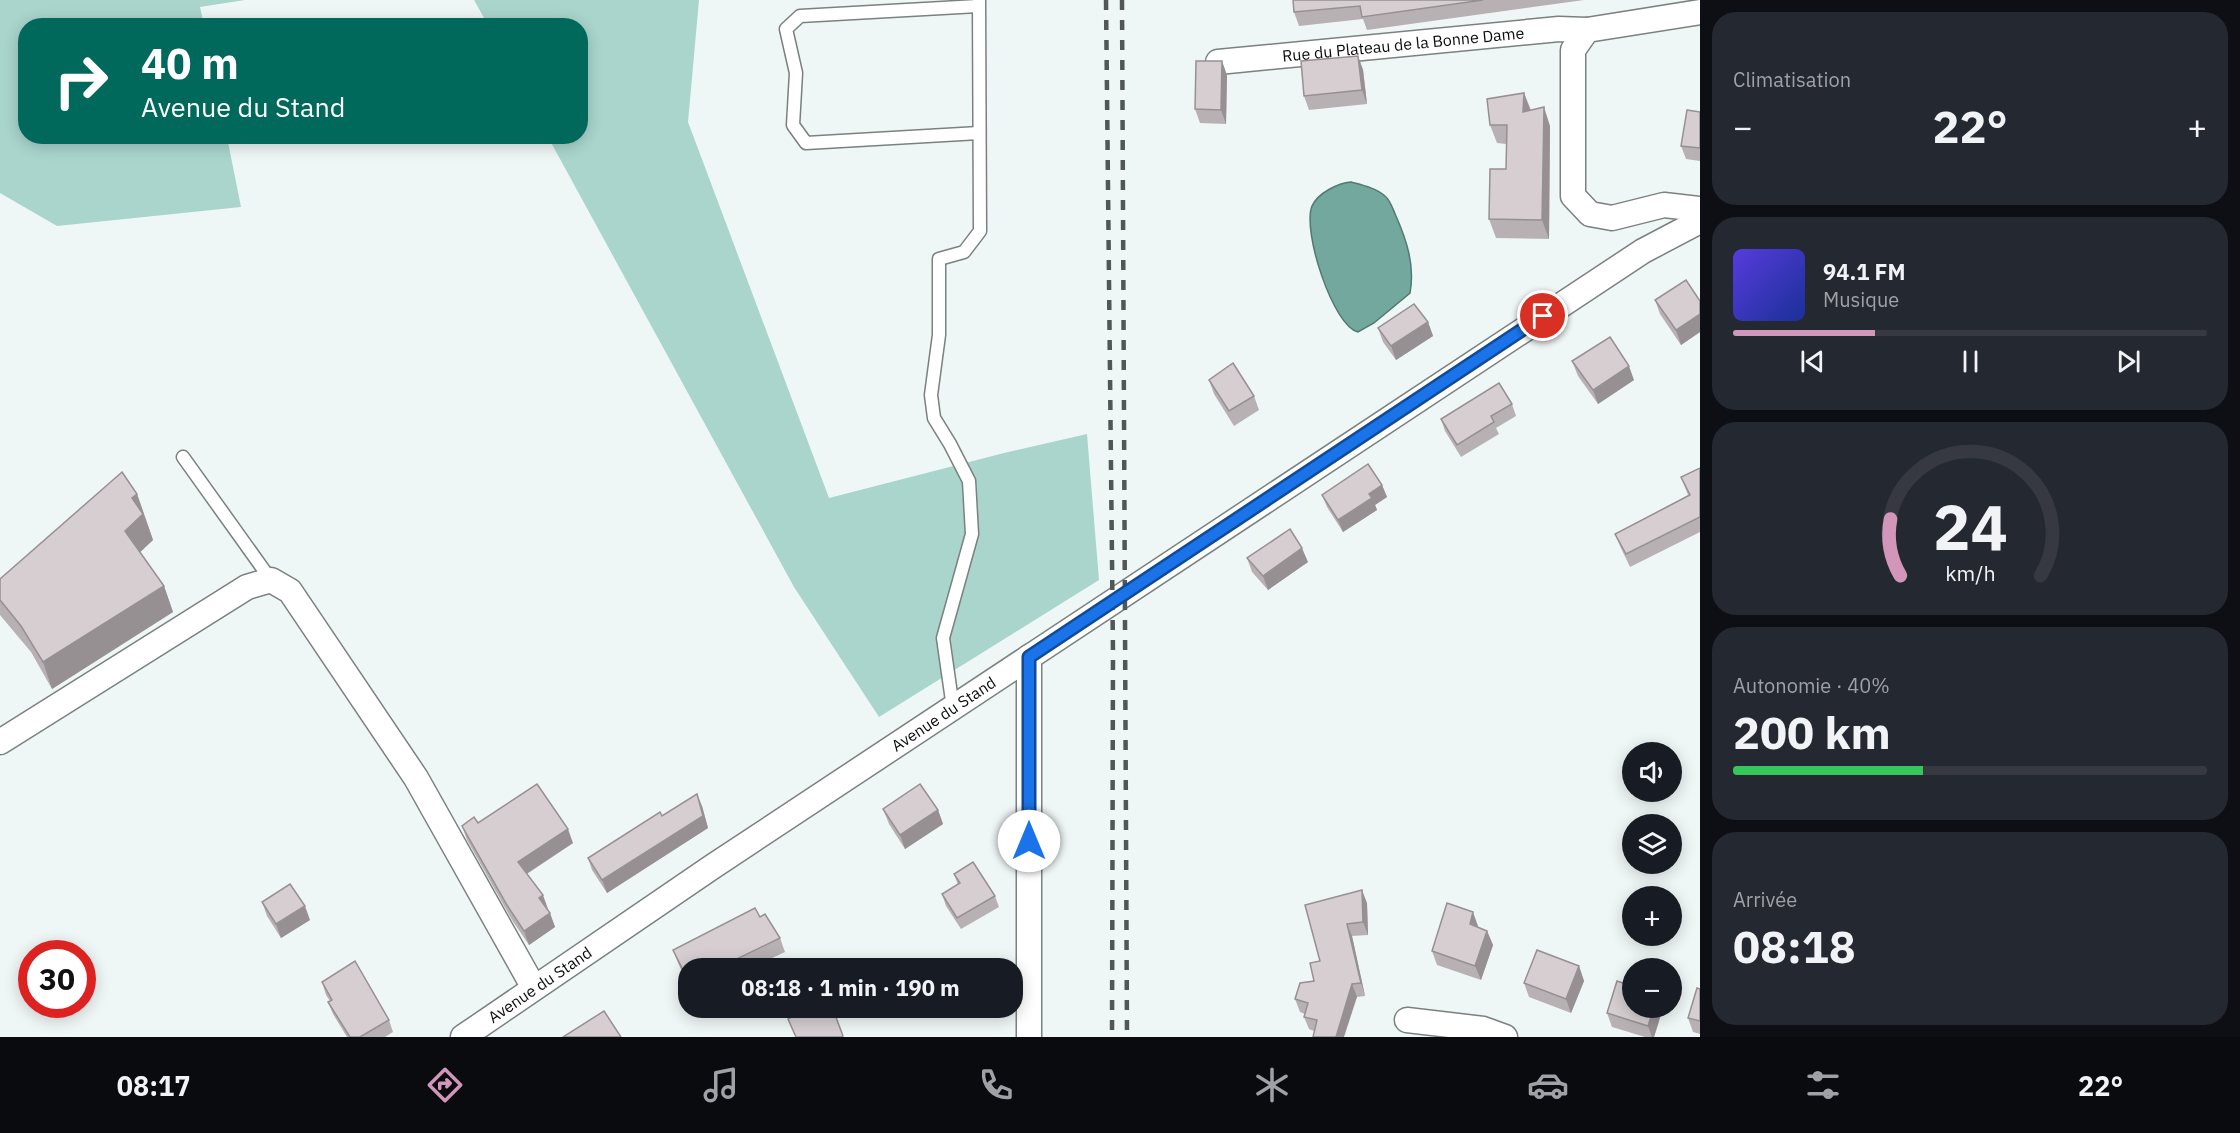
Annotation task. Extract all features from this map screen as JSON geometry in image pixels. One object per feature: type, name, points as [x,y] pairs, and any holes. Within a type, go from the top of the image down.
[{"type":"street","name":"Rue du Plateau de la Bonne Dame","points":[[1218,62],[1559,29],[1587,30],[1700,12]]},
{"type":"street","points":[[1587,30],[1573,50],[1573,196],[1590,214],[1612,218],[1664,205],[1700,209]]},
{"type":"street","name":"Avenue du Stand","points":[[463,1037],[712,867],[1642,251],[1700,221]]},
{"type":"street","points":[[0,742],[247,586],[271,580],[290,591],[416,778],[534,988]]},
{"type":"street","points":[[1029,657],[1029,1037]]},
{"type":"street","points":[[1407,1020],[1483,1029],[1505,1037]]},
{"type":"lane","points":[[953,708],[943,638],[972,534],[969,481],[934,418],[931,395],[939,335],[939,259],[964,252],[980,231],[979,3],[800,16],[786,28],[796,73],[793,125],[806,143],[979,133]]},
{"type":"lane","points":[[183,457],[271,580]]},
{"type":"shaded area","points":[[0,0],[245,0],[200,7],[202,18],[18,18],[18,144],[228,144],[241,207],[57,226],[0,193]]},
{"type":"shaded area","points":[[474,0],[699,0],[688,122],[829,498],[1087,434],[1099,580],[879,717],[794,587],[552,144],[588,144],[588,18],[484,18]]},
{"type":"shaded area","points":[[1351,182],[1369,187],[1389,200],[1407,244],[1411,263],[1410,293],[1374,323],[1358,332],[1348,326],[1330,296],[1316,255],[1310,218],[1312,206],[1319,197],[1335,187]]},
{"type":"building","points":[[1293,0],[1483,0],[1362,17],[1360,6],[1294,12]]},
{"type":"building","points":[[1358,56],[1362,90],[1304,96],[1301,61]]},
{"type":"building","points":[[1196,61],[1222,61],[1221,110],[1195,109]]},
{"type":"building","points":[[1524,93],[1523,112],[1544,107],[1542,220],[1489,219],[1490,169],[1506,169],[1507,125],[1490,125],[1487,99]]},
{"type":"building","points":[[1687,110],[1700,112],[1700,148],[1681,146]]},
{"type":"building","points":[[1686,280],[1700,301],[1700,314],[1676,330],[1655,300]]},
{"type":"building","points":[[1414,304],[1428,322],[1391,346],[1378,328]]},
{"type":"building","points":[[1610,337],[1629,366],[1593,390],[1572,361]]},
{"type":"building","points":[[1233,363],[1254,396],[1229,411],[1209,380]]},
{"type":"building","points":[[1499,383],[1512,404],[1491,416],[1494,422],[1457,445],[1441,419]]},
{"type":"building","points":[[1368,464],[1382,485],[1369,494],[1372,498],[1338,520],[1322,495]]},
{"type":"building","points":[[1700,468],[1700,517],[1626,554],[1615,534],[1690,495],[1681,477]]},
{"type":"building","points":[[122,472],[137,494],[132,498],[143,514],[125,531],[164,586],[43,662],[21,626],[0,600],[0,579]]},
{"type":"building","points":[[1290,529],[1302,548],[1263,576],[1247,558]]},
{"type":"building","points":[[537,784],[568,829],[518,862],[543,895],[539,898],[550,913],[524,931],[462,826],[474,817],[478,823]]},
{"type":"building","points":[[920,784],[938,810],[900,835],[883,809]]},
{"type":"building","points":[[697,794],[703,816],[602,880],[588,858],[660,812],[662,816]]},
{"type":"building","points":[[973,862],[995,896],[957,918],[942,894],[960,883],[954,874]]},
{"type":"building","points":[[290,884],[305,906],[276,924],[262,902]]},
{"type":"building","points":[[1362,890],[1363,922],[1347,924],[1361,983],[1352,984],[1336,1037],[1313,1037],[1317,1020],[1304,1017],[1308,1003],[1295,999],[1300,983],[1314,981],[1310,963],[1320,961],[1305,905]]},
{"type":"building","points":[[1447,903],[1473,912],[1470,924],[1487,931],[1475,966],[1432,951]]},
{"type":"building","points":[[755,908],[760,917],[765,914],[780,938],[739,958],[678,958],[678,960],[673,950]]},
{"type":"building","points":[[1537,950],[1579,966],[1566,999],[1524,983]]},
{"type":"building","points":[[355,961],[389,1020],[360,1037],[350,1037],[328,1002],[332,1000],[322,982]]},
{"type":"building","points":[[1617,981],[1622,983],[1622,1018],[1607,1013]]},
{"type":"building","points":[[1697,988],[1700,989],[1700,1021],[1688,1018]]},
{"type":"building","points":[[604,1011],[621,1037],[563,1037]]},
{"type":"building","points":[[836,1018],[843,1036],[796,1037],[788,1019]]},
{"type":"building","points":[[1623,1018],[1651,1018],[1648,1026]]},
{"type":"railway","points":[[1106,0],[1113,653],[1112,1037]]},
{"type":"railway","points":[[1122,0],[1127,1037]]},
{"type":"route","points":[[1029,841],[1029,657],[1543,316]]}]
